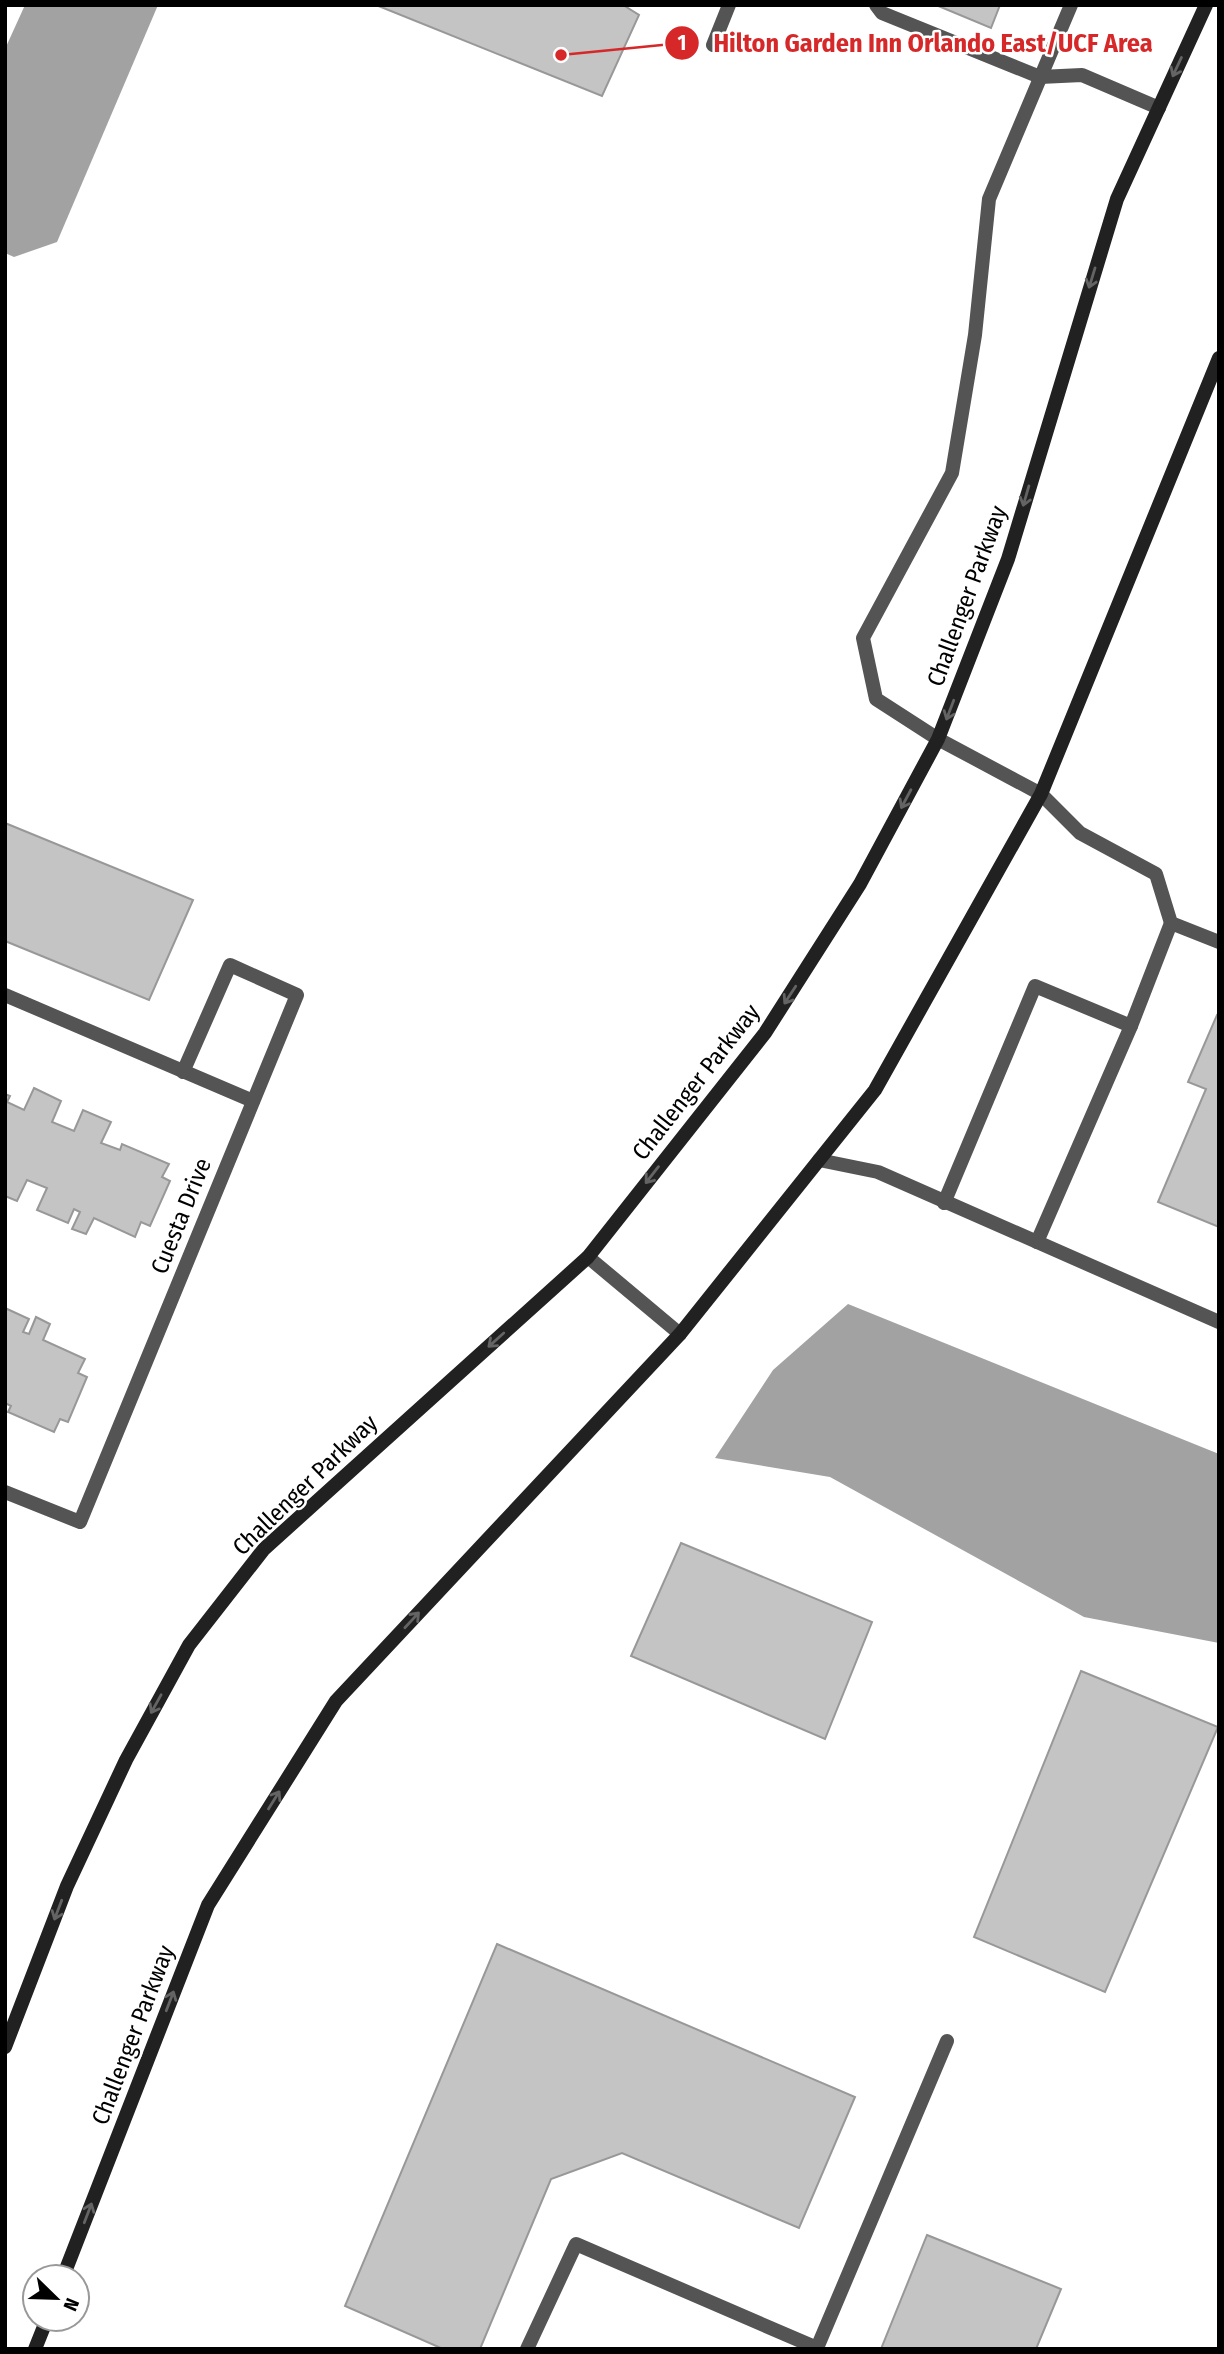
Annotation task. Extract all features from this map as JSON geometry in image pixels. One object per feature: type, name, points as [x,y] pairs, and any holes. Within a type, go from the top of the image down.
[{"type":"main road","name":"Challenger Parkway","points":[[5,2047],[67,1886],[126,1760],[189,1644],[264,1549],[587,1257],[765,1033],[860,884],[938,739],[1008,559],[1117,199],[1206,5]]},
{"type":"main road","name":"Challenger Parkway","points":[[68,2263],[208,1905],[336,1701],[680,1334],[875,1090],[1041,794],[1219,358]]},
{"type":"street","points":[[713,45],[729,5]]},
{"type":"street","points":[[876,5],[882,13],[1040,78],[1083,75],[1159,108]]},
{"type":"street","points":[[1037,1241],[1131,1026],[1171,923],[1156,874],[1080,833],[1041,794],[938,739],[876,699],[863,638],[952,473],[975,335],[989,199],[1071,5]]},
{"type":"street","points":[[1171,923],[1219,942]]},
{"type":"street","points":[[5,995],[184,1072],[253,1101],[297,995],[230,965],[184,1072]]},
{"type":"street","points":[[944,1203],[1035,986],[1131,1026]]},
{"type":"street","name":"Cuesta Drive","points":[[5,1492],[80,1522],[253,1101]]},
{"type":"street","points":[[819,1160],[878,1172],[1219,1322]]},
{"type":"street","points":[[587,1257],[680,1334]]},
{"type":"street","points":[[527,2349],[576,2244],[817,2348],[947,2041]]},
{"type":"shaded area","points":[[25,5],[158,5],[57,242],[14,257],[5,253],[5,49]]},
{"type":"shaded area","points":[[848,1304],[1219,1454],[1219,1643],[1084,1617],[830,1477],[715,1458],[773,1370]]},
{"type":"building","points":[[376,5],[623,5],[639,15],[602,96]]},
{"type":"building","points":[[936,5],[1000,5],[991,28]]},
{"type":"building","points":[[5,823],[193,900],[149,1000],[5,941]]},
{"type":"building","points":[[1217,1015],[1219,1227],[1158,1202],[1206,1089],[1188,1082]]},
{"type":"building","points":[[34,1088],[61,1101],[52,1122],[74,1131],[83,1110],[111,1122],[101,1143],[120,1150],[122,1144],[169,1164],[162,1177],[170,1181],[150,1226],[141,1222],[135,1237],[94,1218],[86,1234],[72,1229],[80,1212],[74,1209],[68,1223],[37,1210],[47,1188],[27,1180],[17,1201],[5,1196],[5,1094],[10,1096],[7,1102],[24,1110]]},
{"type":"building","points":[[5,1308],[29,1319],[23,1332],[29,1334],[36,1317],[50,1324],[43,1340],[85,1359],[78,1373],[87,1377],[68,1422],[60,1419],[54,1432],[8,1412],[11,1406],[5,1403]]},
{"type":"building","points":[[681,1543],[872,1622],[825,1739],[631,1656]]},
{"type":"building","points":[[1081,1671],[1218,1727],[1105,1992],[974,1937]]},
{"type":"building","points":[[497,1944],[855,2097],[799,2228],[622,2153],[551,2179],[480,2349],[443,2349],[345,2306]]},
{"type":"building","points":[[927,2235],[1061,2289],[1036,2349],[881,2349]]},
{"type":"place","name":"Hilton Garden Inn Orlando East/UCF Area","points":[[561,55]]}]
